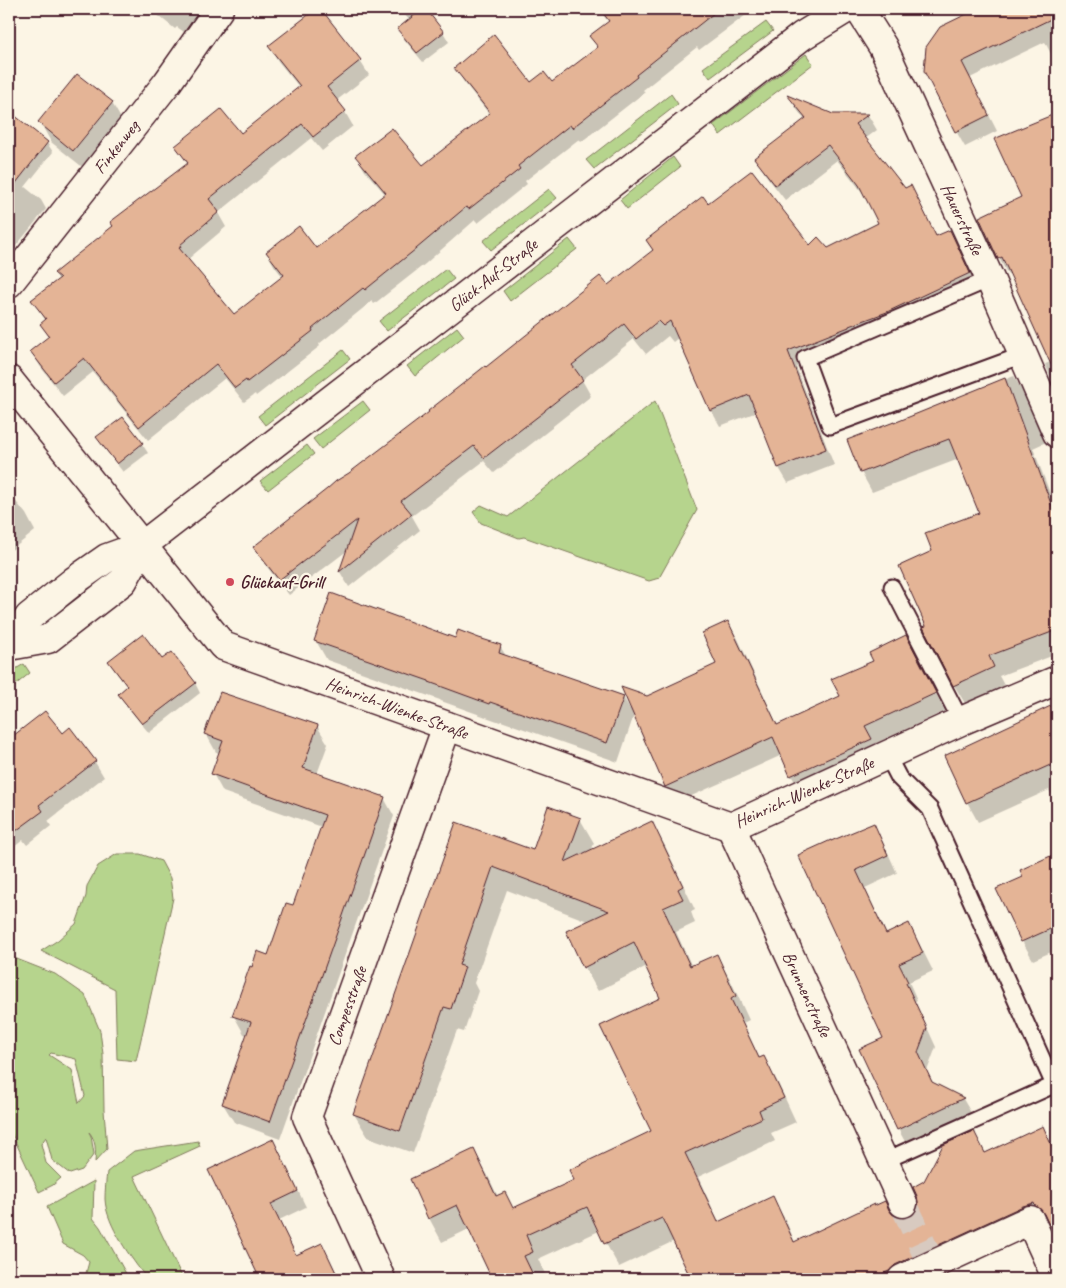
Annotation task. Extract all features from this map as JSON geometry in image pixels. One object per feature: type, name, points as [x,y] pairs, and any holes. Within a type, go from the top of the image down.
[{"type":"street","name":"Finkenweg","points":[[9,283],[167,84],[219,9]]},
{"type":"street","name":"Glück-Auf-Straße","points":[[9,646],[48,639],[123,581],[143,545],[802,36],[846,9]]},
{"type":"street","name":"Hauerstraße","points":[[858,9],[883,47],[990,279],[1057,433]]},
{"type":"street","name":"Heinrich-Wienke-Straße","points":[[9,380],[224,646],[731,827],[961,721],[1057,680]]},
{"type":"street","name":"Compesstraße","points":[[381,1279],[307,1117],[447,726]]},
{"type":"street","name":"Brunnenstraße","points":[[731,827],[903,1203]]},
{"type":"street","points":[[902,1279],[929,1260],[1030,1220],[1057,1278]]},
{"type":"lane","points":[[990,279],[805,358],[830,426],[1024,356]]},
{"type":"lane","points":[[892,587],[961,721]]},
{"type":"lane","name":"Heinrich-Wienke-Straße","points":[[884,1161],[1054,1085],[930,809],[899,778],[887,755]]},
{"type":"green space","points":[[766,22],[773,31],[710,78],[703,68]]},
{"type":"green space","points":[[806,54],[813,64],[720,135],[713,125]]},
{"type":"green space","points":[[671,94],[678,104],[594,169],[586,160]]},
{"type":"green space","points":[[673,157],[680,167],[627,209],[620,200]]},
{"type":"green space","points":[[549,189],[557,198],[491,250],[483,241]]},
{"type":"green space","points":[[569,239],[577,249],[510,301],[503,291]]},
{"type":"green space","points":[[446,269],[454,279],[387,331],[379,321]]},
{"type":"green space","points":[[457,327],[464,336],[415,376],[407,366]]},
{"type":"green space","points":[[343,350],[350,359],[265,425],[258,416]]},
{"type":"green space","points":[[363,401],[370,410],[321,449],[313,439]]},
{"type":"green space","points":[[655,401],[697,510],[659,578],[649,581],[524,537],[519,538],[481,523],[473,512],[481,505],[508,517]]},
{"type":"green space","points":[[307,445],[314,454],[268,490],[260,481]]},
{"type":"green space","points":[[24,664],[30,673],[9,690],[9,673]]},
{"type":"green space","points":[[117,854],[140,854],[161,861],[170,878],[173,898],[136,1061],[117,1059],[115,989],[41,951],[58,940],[76,924],[86,896],[87,886],[98,866]]},
{"type":"green space","points":[[9,956],[55,974],[85,995],[100,1031],[103,1054],[107,1149],[95,1162],[95,1146],[89,1132],[94,1154],[82,1170],[70,1174],[52,1160],[46,1137],[41,1144],[46,1163],[61,1178],[53,1185],[39,1192],[9,1128]],"holes":[[[51,1053],[76,1059],[85,1096],[79,1103],[72,1070],[49,1055]]]},
{"type":"green space","points":[[198,1141],[200,1146],[134,1176],[183,1279],[147,1279],[134,1262],[110,1220],[105,1199],[107,1172],[134,1151]]},
{"type":"green space","points":[[94,1181],[93,1218],[129,1279],[89,1279],[86,1273],[89,1262],[83,1255],[63,1244],[47,1207]]},
{"type":"building","points":[[316,9],[321,9],[361,60],[327,87],[346,111],[313,137],[302,124],[209,199],[219,212],[180,245],[181,247],[179,248],[234,314],[284,275],[266,252],[299,226],[316,248],[386,193],[355,156],[392,128],[423,165],[490,113],[454,68],[494,34],[531,82],[544,72],[552,82],[598,47],[589,36],[609,21],[600,9],[719,9],[636,75],[637,77],[572,128],[570,125],[518,166],[520,169],[469,209],[466,207],[365,290],[363,288],[312,329],[313,331],[247,382],[246,380],[235,388],[216,364],[139,427],[84,358],[54,382],[30,351],[49,336],[40,324],[46,319],[31,300],[60,278],[54,273],[113,226],[110,222],[188,163],[175,146],[221,109],[241,133],[300,86],[268,46]]},
{"type":"building","points":[[422,9],[426,9],[444,32],[417,53],[397,29]]},
{"type":"building","points":[[977,9],[1057,9],[1057,16],[962,62],[989,115],[955,132],[924,71],[926,47],[940,27]]},
{"type":"building","points":[[77,74],[113,102],[73,151],[38,122]]},
{"type":"building","points":[[787,95],[833,114],[869,114],[855,124],[905,188],[911,185],[936,236],[950,230],[970,273],[887,312],[788,351],[826,449],[778,468],[749,395],[710,411],[670,321],[663,326],[658,321],[636,339],[624,324],[572,365],[583,380],[484,458],[474,446],[401,501],[412,514],[339,572],[357,520],[279,580],[253,547],[336,481],[429,412],[600,276],[608,285],[653,250],[646,240],[703,196],[708,203],[752,170],[810,245],[818,237],[828,248],[878,223],[859,185],[828,145],[775,185],[754,158],[806,118]]},
{"type":"building","points":[[9,111],[48,142],[9,192]]},
{"type":"building","points":[[1057,113],[1057,378],[1002,257],[998,259],[979,217],[1021,197],[994,139]]},
{"type":"building","points":[[1005,378],[1057,520],[1057,630],[989,656],[994,667],[953,686],[923,627],[926,626],[899,566],[932,551],[925,533],[979,513],[949,439],[860,473],[847,440]]},
{"type":"building","points":[[123,417],[143,443],[117,464],[96,437]]},
{"type":"building","points":[[331,593],[455,638],[458,630],[501,645],[499,653],[624,696],[607,743],[490,702],[489,704],[314,641]]},
{"type":"building","points":[[728,621],[777,725],[840,696],[831,679],[873,661],[869,653],[906,635],[936,693],[865,726],[872,739],[790,776],[773,737],[665,787],[621,687],[647,696],[716,664],[702,633]]},
{"type":"building","points":[[143,634],[162,659],[172,652],[196,683],[142,724],[118,694],[127,686],[108,661]]},
{"type":"building","points":[[220,692],[318,725],[303,768],[385,797],[270,1122],[222,1104],[251,1022],[232,1016],[257,951],[268,955],[286,903],[293,905],[325,815],[211,774],[223,741],[204,734]]},
{"type":"building","points":[[1057,703],[1057,762],[966,803],[944,756]]},
{"type":"building","points":[[45,711],[63,733],[70,727],[96,761],[39,805],[43,811],[9,836],[9,739]]},
{"type":"building","points":[[548,806],[581,818],[565,862],[652,821],[683,886],[678,889],[683,899],[663,908],[690,966],[717,954],[736,996],[731,999],[759,1058],[764,1056],[784,1098],[759,1110],[762,1118],[685,1153],[718,1222],[773,1196],[794,1242],[874,1204],[874,1206],[885,1201],[894,1216],[901,1218],[909,1217],[915,1212],[918,1205],[913,1187],[924,1181],[943,1145],[974,1131],[985,1153],[1043,1126],[1057,1158],[1057,1242],[1044,1214],[1034,1203],[1023,1206],[895,1265],[889,1271],[871,1279],[691,1279],[662,1218],[604,1244],[587,1207],[526,1235],[533,1252],[524,1256],[535,1279],[492,1279],[457,1205],[428,1219],[410,1179],[474,1149],[496,1196],[505,1192],[513,1208],[574,1180],[569,1170],[651,1131],[600,1026],[660,998],[634,942],[583,968],[566,931],[609,911],[493,867],[459,965],[465,967],[451,1009],[444,1007],[400,1131],[353,1114],[456,822],[533,850]]},
{"type":"building","points":[[874,823],[888,855],[856,870],[886,934],[909,923],[923,953],[899,964],[927,1028],[918,1052],[932,1082],[964,1098],[897,1130],[859,1049],[883,1038],[798,855]]},
{"type":"building","points":[[1057,853],[1057,926],[1021,942],[996,889],[1023,877],[1020,870]]},
{"type":"building","points":[[273,1139],[298,1191],[271,1204],[296,1255],[322,1243],[339,1279],[245,1279],[257,1273],[208,1170]]},
{"type":"tunnel","points":[[903,1203],[926,1253]]},
{"type":"place","name":"Glückauf-Grill","points":[[230,582]]}]
